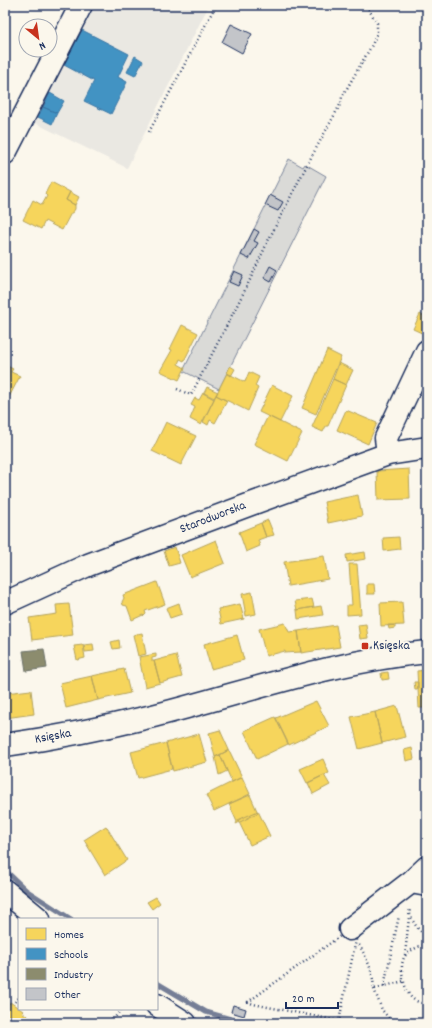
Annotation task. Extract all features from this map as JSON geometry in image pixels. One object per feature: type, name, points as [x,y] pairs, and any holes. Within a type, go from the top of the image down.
[{"type":"street","points":[[5,153],[81,5]]},
{"type":"street","points":[[388,454],[386,438],[427,350]]},
{"type":"street","name":"Starodworska","points":[[5,603],[115,555],[388,454],[427,448]]},
{"type":"street","name":"Księska","points":[[5,745],[59,737],[154,716],[289,678],[363,661],[427,652]]},
{"type":"street","points":[[353,935],[414,885],[427,868]]},
{"type":"street","points":[[7,894],[39,918]]},
{"type":"street","points":[[158,1006],[185,1023]]},
{"type":"path","points":[[148,132],[170,94],[184,64],[216,5]]},
{"type":"path","points":[[177,389],[191,395],[248,284],[306,165],[341,103],[342,97],[372,45],[377,33],[377,23],[366,5]]},
{"type":"path","points":[[384,986],[404,896],[414,885]]},
{"type":"path","points":[[427,937],[421,932],[409,913],[405,955],[401,969],[404,981],[412,998],[420,1003],[427,1004]]},
{"type":"path","points":[[353,935],[339,1021],[248,1002],[353,935]]},
{"type":"path","points":[[353,935],[368,960],[373,974],[374,989],[382,1010],[394,1023]]},
{"type":"path","points":[[405,955],[427,944]]},
{"type":"path","points":[[374,989],[404,981]]},
{"type":"path","points":[[15,1002],[18,998]]},
{"type":"path","points":[[111,1023],[120,1010]]},
{"type":"shaded area","points":[[95,5],[209,5],[127,168],[35,123]]},
{"type":"shaded area","points":[[289,159],[303,167],[305,164],[326,176],[219,389],[183,371]]},
{"type":"building: Homes","points":[[51,182],[70,192],[66,200],[75,205],[75,209],[71,213],[62,230],[45,221],[41,229],[23,220],[33,200],[42,205],[47,196],[45,194]]},
{"type":"building: Homes","points":[[70,192],[79,197],[75,205],[66,200]]},
{"type":"building: Homes","points":[[420,314],[427,318],[426,335],[413,329]]},
{"type":"building: Homes","points":[[182,325],[198,333],[184,361],[180,359],[178,364],[185,368],[179,380],[160,371],[172,350],[170,349]]},
{"type":"building: Homes","points":[[327,350],[341,357],[316,414],[302,408]]},
{"type":"building: Homes","points":[[339,363],[353,370],[346,385],[333,379]]},
{"type":"building: Homes","points":[[5,365],[13,369],[11,372],[20,376],[5,405]]},
{"type":"building: Homes","points":[[230,366],[235,369],[231,376],[227,373]]},
{"type":"building: Homes","points":[[249,372],[259,377],[255,386],[258,388],[248,411],[216,395],[227,373],[245,382]]},
{"type":"building: Homes","points":[[333,379],[346,385],[328,426],[326,426],[323,432],[312,427]]},
{"type":"building: Homes","points":[[272,385],[293,396],[280,422],[259,412]]},
{"type":"building: Homes","points":[[207,387],[218,392],[214,398],[204,393]]},
{"type":"building: Homes","points":[[203,393],[214,399],[201,425],[190,419],[195,407],[191,405],[195,398],[199,400]]},
{"type":"building: Homes","points":[[216,395],[227,401],[215,423],[210,420],[208,425],[203,422]]},
{"type":"building: Homes","points":[[346,410],[377,423],[368,444],[337,430]]},
{"type":"building: Homes","points":[[268,416],[302,433],[288,461],[254,444]]},
{"type":"building: Homes","points":[[166,422],[196,436],[181,465],[152,451]]},
{"type":"building: Homes","points":[[409,469],[410,499],[378,500],[377,471]]},
{"type":"building: Homes","points":[[358,495],[362,516],[328,523],[324,502]]},
{"type":"building: Homes","points":[[268,520],[274,535],[266,537],[261,523]]},
{"type":"building: Homes","points":[[261,523],[266,537],[258,540],[260,546],[246,552],[239,532]]},
{"type":"building: Homes","points":[[399,537],[400,549],[384,551],[383,538]]},
{"type":"building: Homes","points":[[216,540],[225,563],[190,577],[181,555]]},
{"type":"building: Homes","points":[[175,547],[180,563],[169,566],[164,551]]},
{"type":"building: Homes","points":[[365,552],[366,559],[347,562],[346,555]]},
{"type":"building: Homes","points":[[324,556],[328,579],[288,586],[284,562]]},
{"type":"building: Homes","points":[[349,564],[357,564],[361,614],[347,615],[347,605],[352,605]]},
{"type":"building: Homes","points":[[157,582],[165,604],[145,611],[146,614],[144,616],[143,615],[132,620],[127,606],[123,605],[123,595]]},
{"type":"building: Homes","points":[[367,584],[374,584],[375,594],[367,594]]},
{"type":"building: Homes","points":[[252,592],[256,614],[246,616],[242,594]]},
{"type":"building: Homes","points":[[312,599],[314,607],[297,610],[295,601]]},
{"type":"building: Homes","points":[[402,602],[404,625],[381,626],[380,603]]},
{"type":"building: Homes","points":[[179,603],[182,614],[170,618],[166,608]]},
{"type":"building: Homes","points":[[69,604],[73,635],[32,640],[29,618],[57,614],[56,605]]},
{"type":"building: Homes","points":[[240,604],[244,619],[221,624],[218,609]]},
{"type":"building: Homes","points":[[321,606],[323,615],[298,619],[297,610]]},
{"type":"building: Homes","points":[[285,623],[289,632],[298,631],[301,652],[285,653],[285,651],[266,656],[259,629]]},
{"type":"building: Homes","points":[[366,624],[368,638],[360,639],[358,625]]},
{"type":"building: Homes","points":[[336,625],[340,647],[301,653],[298,631]]},
{"type":"building: Homes","points":[[388,625],[395,625],[395,628],[389,629]]},
{"type":"building: Homes","points":[[142,633],[146,654],[138,656],[133,635]]},
{"type":"building: Homes","points":[[237,635],[244,660],[211,669],[204,644]]},
{"type":"building: Homes","points":[[119,640],[120,648],[113,649],[111,642]]},
{"type":"building: Homes","points":[[93,644],[94,651],[85,652],[84,645]]},
{"type":"building: Homes","points":[[83,645],[85,658],[77,660],[74,646]]},
{"type":"building: Homes","points":[[156,654],[156,657],[152,658],[152,661],[154,661],[160,683],[145,687],[139,657]]},
{"type":"building: Homes","points":[[176,655],[182,677],[160,683],[154,661]]},
{"type":"building: Homes","points":[[124,669],[130,693],[98,700],[92,676]]},
{"type":"building: Homes","points":[[426,670],[427,708],[419,708],[417,671]]},
{"type":"building: Homes","points":[[388,672],[389,679],[382,680],[381,673]]},
{"type":"building: Homes","points":[[92,676],[98,700],[66,708],[60,683]]},
{"type":"building: Homes","points":[[414,682],[418,682],[418,689],[415,689]]},
{"type":"building: Homes","points":[[31,690],[34,714],[5,718],[5,693]]},
{"type":"building: Homes","points":[[316,701],[329,726],[289,745],[276,718]]},
{"type":"building: Homes","points":[[397,706],[405,737],[382,743],[375,712]]},
{"type":"building: Homes","points":[[375,712],[382,743],[359,749],[351,717]]},
{"type":"building: Homes","points":[[275,717],[288,744],[257,759],[244,731]]},
{"type":"building: Homes","points":[[220,730],[229,750],[215,757],[209,733]]},
{"type":"building: Homes","points":[[199,734],[207,762],[173,771],[166,743]]},
{"type":"building: Homes","points":[[166,743],[172,769],[138,778],[131,752]]},
{"type":"building: Homes","points":[[412,748],[414,759],[406,761],[404,750]]},
{"type":"building: Homes","points":[[229,750],[242,777],[232,782],[220,755]]},
{"type":"building: Homes","points":[[220,755],[227,771],[219,775],[215,757]]},
{"type":"building: Homes","points":[[323,759],[329,773],[307,783],[300,769]]},
{"type":"building: Homes","points":[[324,775],[330,785],[313,794],[308,783]]},
{"type":"building: Homes","points":[[242,777],[250,794],[214,811],[206,795]]},
{"type":"building: Homes","points":[[250,795],[258,813],[236,824],[237,822],[229,804]]},
{"type":"building: Homes","points":[[258,811],[270,836],[250,845],[238,820]]},
{"type":"building: Homes","points":[[106,826],[127,860],[105,875],[84,840]]},
{"type":"building: Homes","points":[[156,897],[160,903],[152,909],[147,902]]},
{"type":"building: Homes","points":[[5,1000],[18,1008],[18,1010],[23,1011],[22,1012],[36,1023],[5,1023]]},
{"type":"building: Schools","points":[[82,30],[129,54],[118,77],[127,82],[111,114],[84,101],[94,81],[64,65]]},
{"type":"building: Schools","points":[[135,56],[143,61],[135,76],[127,72]]},
{"type":"building: Schools","points":[[50,93],[64,101],[57,113],[43,107]]},
{"type":"building: Schools","points":[[43,107],[57,113],[52,124],[38,117]]},
{"type":"building: Industry","points":[[44,649],[47,668],[26,671],[23,651]]},
{"type":"building: Other","points":[[231,24],[252,34],[242,53],[222,42]]},
{"type":"building: Other","points":[[270,195],[283,202],[278,211],[265,205]]},
{"type":"building: Other","points":[[254,229],[259,232],[254,241],[258,243],[249,259],[241,255]]},
{"type":"building: Other","points":[[270,266],[277,270],[271,282],[264,278]]},
{"type":"building: Other","points":[[234,271],[243,275],[238,286],[229,282]]},
{"type":"building: Other","points":[[233,1005],[246,1009],[244,1016],[231,1012]]},
{"type":"waterway","points":[[5,870],[26,890],[69,918]]},
{"type":"waterway","points":[[158,984],[206,1012],[245,1023]]},
{"type":"place","name":"Księska","points":[[365,646]]}]
